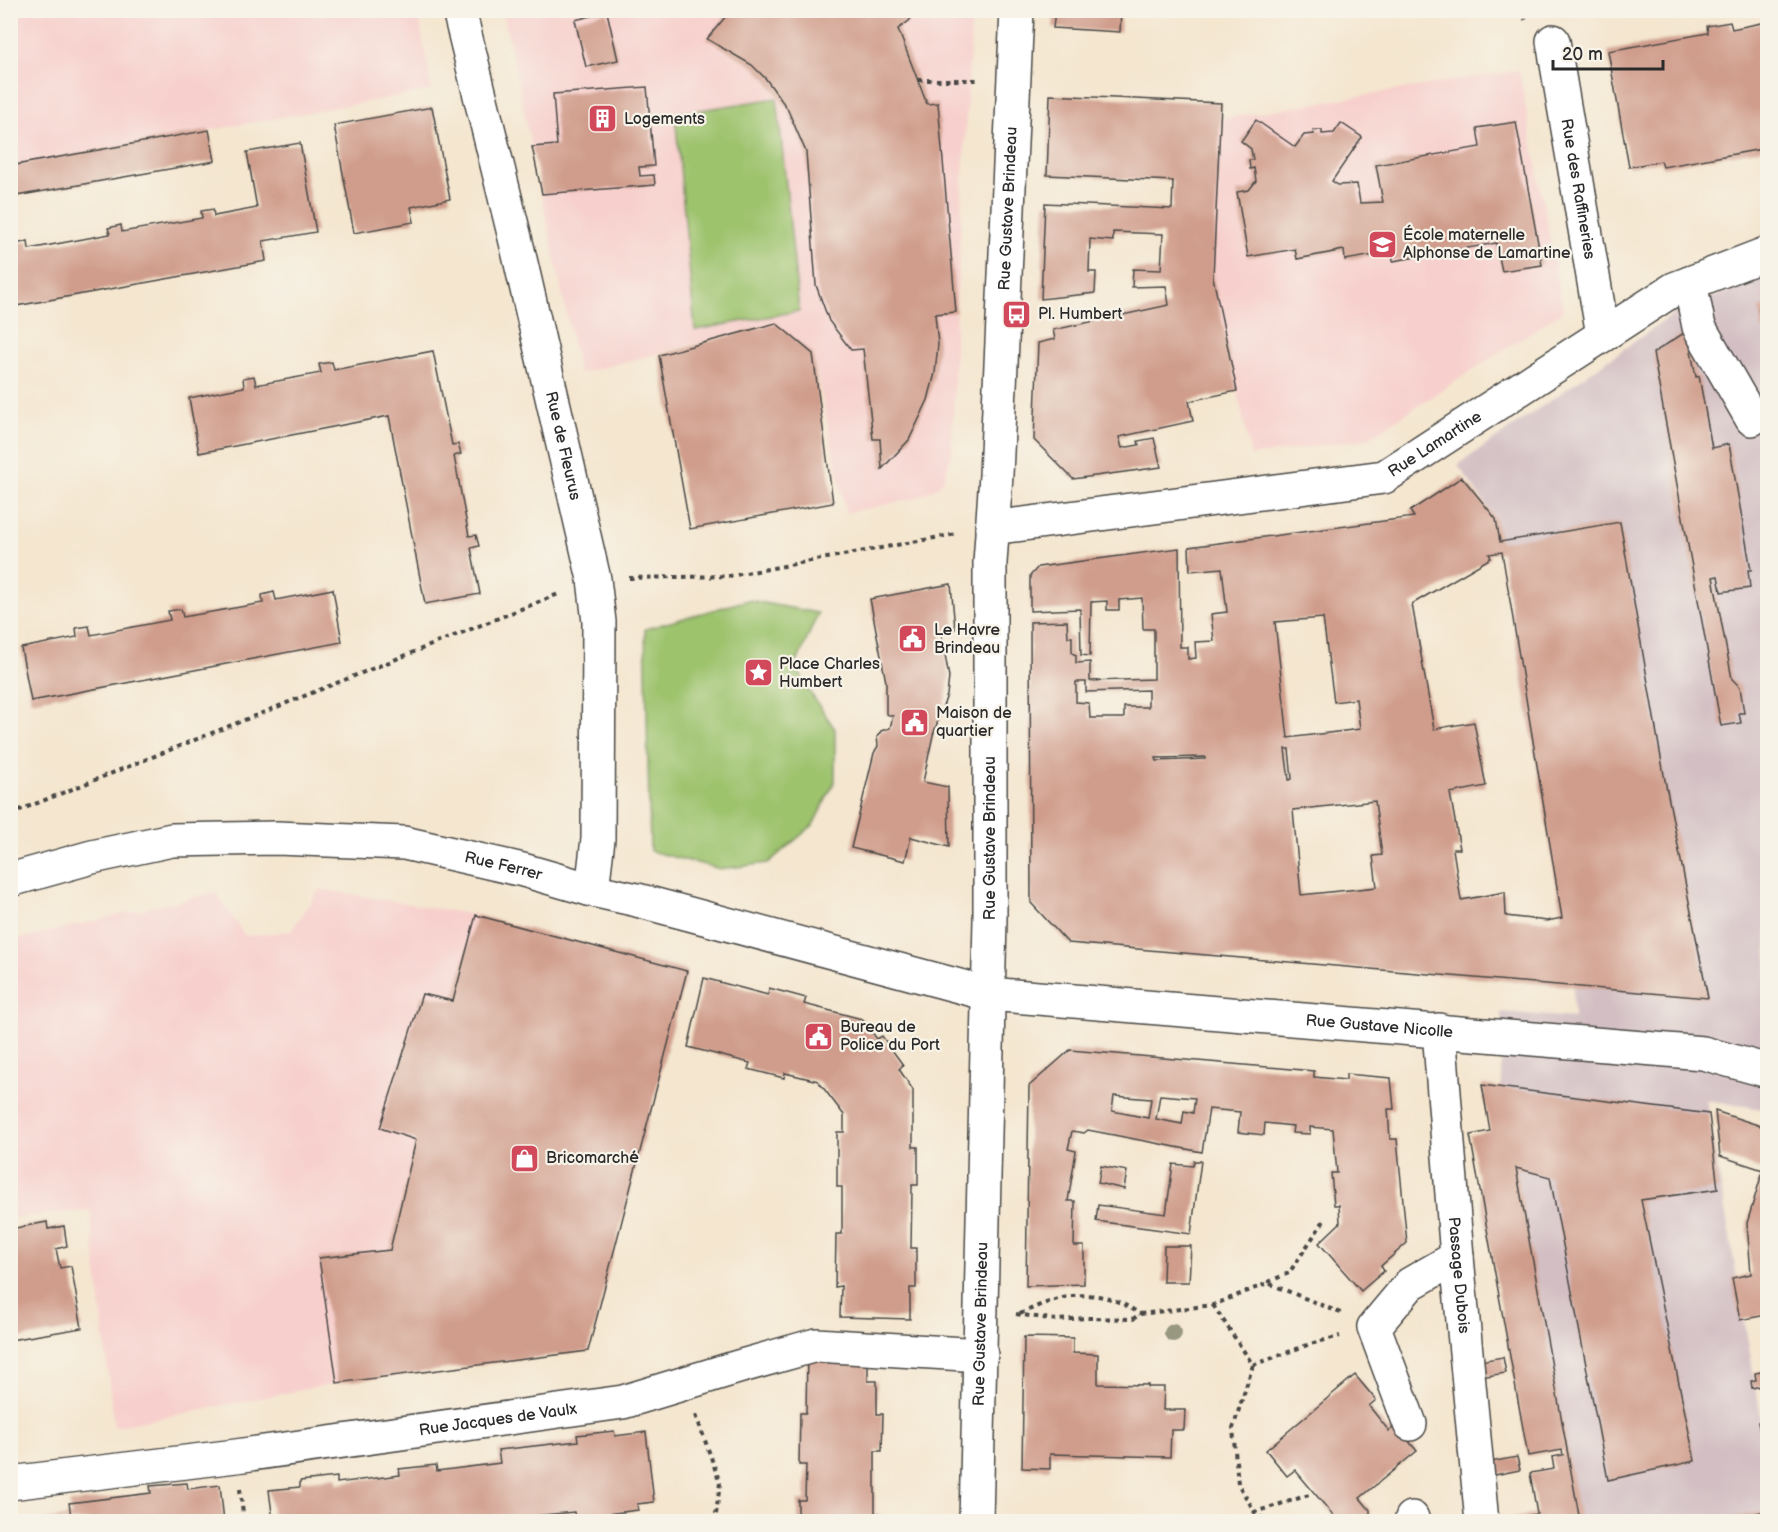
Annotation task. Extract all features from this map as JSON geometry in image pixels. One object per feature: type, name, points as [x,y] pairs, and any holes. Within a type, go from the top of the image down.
[{"type":"street","name":"Rue de Fleurus","points":[[459,10],[594,579],[599,622],[598,828],[592,890]]},
{"type":"street","name":"Rue Gustave Brindeau","points":[[976,1521],[990,919],[990,563],[1017,10]]},
{"type":"street","name":"Rue des Raffineries","points":[[1553,41],[1602,335]]},
{"type":"street","name":"Rue Lamartine","points":[[992,528],[1384,477],[1674,289],[1767,252]]},
{"type":"street","points":[[1690,283],[1699,327],[1752,419]]},
{"type":"street","name":"Rue Ferrer","points":[[10,880],[92,857],[172,840],[277,838],[404,843],[523,870],[988,994]]},
{"type":"street","name":"Rue Gustave Nicolle","points":[[988,994],[1703,1053],[1767,1071]]},
{"type":"street","name":"Passage Dubois","points":[[1439,1030],[1456,1257],[1482,1521]]},
{"type":"street","points":[[1410,1424],[1374,1327],[1410,1284],[1456,1257]]},
{"type":"street","name":"Rue Jacques de Vaulx","points":[[10,1483],[236,1456],[622,1402],[816,1345],[981,1355]]},
{"type":"path","points":[[918,80],[1015,81]]},
{"type":"path","points":[[10,814],[594,579],[730,576],[992,528]]},
{"type":"path","points":[[982,1306],[1019,1315],[1057,1320],[1133,1318],[1140,1314],[1213,1305],[1290,1273],[1325,1219]]},
{"type":"path","points":[[1268,1283],[1374,1327]]},
{"type":"path","points":[[1019,1315],[1048,1300],[1067,1295],[1103,1297],[1128,1305],[1140,1314]]},
{"type":"path","points":[[1213,1305],[1253,1365]]},
{"type":"path","points":[[1253,1365],[1310,1344],[1374,1327]]},
{"type":"path","points":[[1253,1365],[1233,1428],[1238,1484],[1255,1512],[1267,1521]]},
{"type":"path","points":[[685,1383],[720,1483],[715,1521]]},
{"type":"path","points":[[1250,1521],[1255,1512],[1309,1495]]},
{"type":"shaded area","points":[[11,11],[418,11],[432,90],[11,166]]},
{"type":"shaded area","points":[[503,11],[972,11],[956,312],[952,453],[944,479],[938,486],[917,498],[846,513],[813,354],[776,323],[579,374]]},
{"type":"shaded area","name":"École maternelle Alphonse de Lamartine","points":[[1519,70],[1563,311],[1369,438],[1251,456],[1213,277],[1220,119]]},
{"type":"shaded area","points":[[1767,277],[1767,1110],[1706,1100],[1767,1451],[1767,1521],[1580,1521],[1501,1087],[1501,1012],[1574,1018],[1573,986],[1496,519],[1458,465],[1681,309]]},
{"type":"shaded area","points":[[320,889],[476,915],[687,971],[588,1351],[337,1383],[114,1427],[90,1210],[11,1218],[10,941],[216,892],[245,936],[291,931]]},
{"type":"green space","points":[[777,98],[799,311],[695,330],[675,114]]},
{"type":"green space","points":[[748,600],[818,613],[796,665],[807,688],[835,729],[835,781],[813,825],[768,863],[720,869],[650,851],[645,629]]},
{"type":"building","points":[[731,10],[917,10],[909,21],[898,29],[927,104],[938,103],[956,312],[935,314],[938,344],[935,373],[928,400],[909,440],[882,469],[880,439],[873,439],[863,349],[851,350],[829,321],[816,285],[806,152],[787,108],[766,79],[752,65],[707,39]]},
{"type":"building","points":[[1055,10],[1121,10],[1120,32],[1053,28]]},
{"type":"building","points":[[607,12],[618,60],[586,67],[575,20]]},
{"type":"building","points":[[1730,22],[1732,29],[1767,22],[1767,148],[1663,167],[1661,161],[1629,167],[1608,51],[1708,33],[1707,26]]},
{"type":"building","name":"Logements","points":[[647,87],[654,166],[639,167],[640,176],[654,175],[655,185],[542,194],[532,147],[557,145],[553,94]]},
{"type":"building","points":[[1050,95],[1221,103],[1213,277],[1237,391],[1189,401],[1193,421],[1119,437],[1122,448],[1139,445],[1138,441],[1154,438],[1161,467],[1073,479],[1034,440],[1038,343],[1055,339],[1053,330],[1169,305],[1166,286],[1132,287],[1133,269],[1161,270],[1163,234],[1113,232],[1113,241],[1090,239],[1089,272],[1096,272],[1095,293],[1041,299],[1045,203],[1172,209],[1173,181],[1047,175]]},
{"type":"building","points":[[432,107],[450,199],[411,207],[414,222],[354,233],[334,125]]},
{"type":"building","points":[[1256,120],[1295,147],[1304,135],[1314,134],[1313,130],[1322,130],[1322,134],[1334,133],[1341,123],[1362,137],[1332,181],[1338,185],[1357,184],[1360,203],[1383,202],[1376,165],[1480,147],[1477,128],[1516,122],[1542,265],[1502,271],[1496,243],[1393,261],[1392,252],[1345,260],[1344,250],[1297,259],[1295,249],[1248,257],[1237,192],[1249,190],[1256,181],[1254,168],[1250,169],[1249,160],[1253,160],[1251,149],[1241,141]]},
{"type":"building","points":[[209,130],[215,161],[10,197],[10,166]]},
{"type":"building","points":[[300,143],[316,232],[263,241],[266,261],[10,307],[10,253],[17,251],[16,244],[28,241],[29,249],[110,234],[108,228],[121,225],[122,232],[202,218],[201,211],[213,209],[214,216],[257,208],[247,152]]},
{"type":"building","points":[[1767,291],[1767,329],[1762,330],[1759,308],[1766,306],[1763,292]]},
{"type":"building","points":[[776,323],[813,354],[833,503],[690,529],[659,355]]},
{"type":"building","points":[[1687,331],[1696,377],[1699,376],[1712,448],[1729,444],[1751,570],[1748,570],[1750,588],[1721,592],[1718,576],[1713,577],[1732,679],[1740,687],[1744,713],[1739,713],[1741,723],[1721,726],[1653,353]]},
{"type":"building","points":[[433,351],[452,445],[458,444],[461,454],[454,456],[469,536],[476,535],[479,546],[471,548],[480,594],[425,604],[389,416],[199,453],[189,398],[244,387],[243,378],[254,376],[256,385],[321,373],[319,364],[332,362],[334,370]]},
{"type":"building","points":[[1462,477],[1496,519],[1500,542],[1620,522],[1664,775],[1708,998],[1068,943],[1031,903],[1030,622],[1067,621],[1068,637],[1072,637],[1072,653],[1076,655],[1076,663],[1090,662],[1090,681],[1154,679],[1154,629],[1143,629],[1142,598],[1119,600],[1119,610],[1107,610],[1107,601],[1091,602],[1090,656],[1081,655],[1080,609],[1030,611],[1030,576],[1038,567],[1179,548],[1180,647],[1188,647],[1188,659],[1196,658],[1195,642],[1214,641],[1211,614],[1227,612],[1222,568],[1190,571],[1189,547],[1414,517],[1410,511]],"holes":[[[1502,552],[1562,918],[1547,921],[1506,916],[1505,892],[1461,900],[1453,849],[1460,849],[1450,793],[1486,786],[1474,722],[1434,729],[1412,604],[1491,558],[1489,554]],[[1323,618],[1334,702],[1356,699],[1360,729],[1288,738],[1275,622]],[[1076,682],[1086,682],[1086,692],[1148,690],[1148,707],[1124,707],[1124,718],[1090,718],[1089,703],[1076,702]],[[1285,749],[1289,749],[1292,779],[1289,780]],[[1205,757],[1205,759],[1157,761],[1156,758]],[[1375,801],[1382,855],[1373,856],[1377,887],[1301,895],[1293,810]]]},
{"type":"building","name":"Maison de quartier","points":[[951,584],[955,629],[941,632],[949,677],[947,695],[933,735],[923,782],[948,787],[949,847],[911,837],[905,861],[851,848],[874,753],[878,746],[877,737],[881,731],[890,728],[893,716],[886,714],[886,682],[870,599]]},
{"type":"building","points":[[333,589],[342,642],[31,701],[21,648],[77,637],[76,628],[89,626],[91,635],[170,620],[168,611],[181,609],[183,617],[263,603],[262,595],[274,592],[276,600]]},
{"type":"building","name":"Bricomarché","points":[[476,915],[687,971],[588,1351],[337,1383],[319,1258],[390,1250],[416,1140],[380,1128],[422,994],[453,1001]]},
{"type":"building","points":[[704,978],[768,995],[769,988],[806,998],[804,1004],[862,1019],[877,1039],[882,1036],[903,1065],[899,1069],[913,1090],[913,1147],[918,1147],[918,1185],[912,1185],[911,1248],[916,1248],[916,1288],[910,1288],[910,1319],[840,1317],[841,1286],[835,1287],[836,1234],[842,1234],[842,1187],[837,1187],[837,1132],[844,1132],[844,1115],[818,1081],[785,1073],[784,1078],[748,1069],[750,1063],[688,1047]]},
{"type":"building","points":[[1070,1050],[1314,1071],[1314,1077],[1346,1080],[1346,1074],[1391,1078],[1394,1109],[1388,1109],[1390,1139],[1397,1139],[1407,1243],[1381,1266],[1384,1271],[1361,1291],[1319,1243],[1340,1223],[1339,1205],[1334,1205],[1331,1173],[1337,1173],[1333,1129],[1310,1127],[1310,1134],[1292,1133],[1293,1126],[1265,1123],[1264,1135],[1238,1132],[1240,1112],[1209,1109],[1202,1152],[1088,1130],[1084,1133],[1072,1131],[1068,1149],[1076,1151],[1068,1201],[1075,1201],[1074,1246],[1084,1246],[1084,1284],[1026,1286],[1029,1086]],"holes":[[[1160,1095],[1195,1098],[1193,1113],[1184,1111],[1182,1124],[1156,1119]],[[1114,1096],[1151,1099],[1148,1118],[1112,1111]]]},
{"type":"building","points":[[1482,1085],[1709,1114],[1718,1189],[1641,1200],[1695,1461],[1608,1480],[1550,1177],[1516,1168],[1580,1521],[1496,1521],[1537,1514],[1530,1473],[1554,1469],[1552,1457],[1563,1455],[1562,1450],[1528,1456],[1470,1135],[1490,1131]]},
{"type":"building","points":[[1715,1111],[1767,1128],[1767,1315],[1740,1320],[1732,1278],[1751,1274],[1747,1223],[1763,1170],[1720,1156]]},
{"type":"building","points":[[1194,1161],[1201,1161],[1191,1234],[1096,1221],[1098,1205],[1166,1214],[1173,1164],[1193,1166]]},
{"type":"building","points":[[1101,1166],[1127,1171],[1124,1189],[1098,1183]]},
{"type":"building","points":[[47,1222],[48,1229],[64,1226],[67,1246],[56,1249],[60,1268],[71,1266],[82,1328],[10,1340],[10,1229]]},
{"type":"building","points":[[1164,1246],[1191,1246],[1189,1282],[1163,1282]]},
{"type":"building","points":[[1024,1337],[1073,1338],[1073,1353],[1098,1354],[1098,1384],[1164,1387],[1163,1410],[1185,1410],[1184,1430],[1171,1430],[1170,1457],[1050,1454],[1050,1469],[1022,1468]]},
{"type":"building","points":[[807,1352],[868,1353],[868,1381],[877,1381],[877,1414],[883,1414],[882,1451],[875,1451],[875,1514],[880,1514],[880,1521],[798,1521],[798,1500],[805,1500],[806,1465],[799,1465],[800,1413],[806,1413]]},
{"type":"building","points":[[1503,1357],[1506,1373],[1481,1377],[1480,1361]]},
{"type":"building","points":[[1767,1371],[1767,1385],[1752,1388],[1751,1381],[1756,1380],[1755,1373]]},
{"type":"building","points":[[1355,1375],[1376,1400],[1369,1406],[1389,1431],[1396,1426],[1417,1451],[1360,1498],[1370,1510],[1370,1521],[1338,1521],[1295,1470],[1287,1476],[1266,1450]]},
{"type":"building","points":[[1767,1420],[1767,1435],[1761,1436],[1758,1422]]},
{"type":"building","points":[[614,1431],[615,1436],[646,1432],[654,1502],[637,1504],[638,1510],[575,1518],[574,1512],[524,1517],[524,1521],[273,1521],[269,1490],[300,1487],[300,1481],[337,1477],[337,1483],[400,1475],[399,1469],[436,1465],[437,1471],[500,1463],[498,1450],[578,1441],[577,1435]]},
{"type":"building","points":[[1517,1457],[1520,1470],[1490,1476],[1490,1462]]},
{"type":"building","points":[[187,1483],[188,1489],[220,1485],[224,1521],[37,1521],[71,1516],[69,1503],[151,1493],[150,1486]]},
{"type":"building","points":[[1767,1511],[1767,1521],[1719,1521],[1719,1520]]},
{"type":"place","name":"Logements","points":[[603,119]]},
{"type":"place","name":"École maternelle Alphonse de Lamartine","points":[[1382,244]]},
{"type":"place","name":"Pl. Humbert","points":[[1017,314]]},
{"type":"place","name":"Le Havre Brindeau","points":[[913,639]]},
{"type":"place","name":"Place Charles Humbert","points":[[758,673]]},
{"type":"place","name":"Maison de quartier","points":[[915,722]]},
{"type":"place","name":"Bureau de Police du Port","points":[[819,1036]]},
{"type":"place","name":"Bricomarché","points":[[525,1158]]}]
